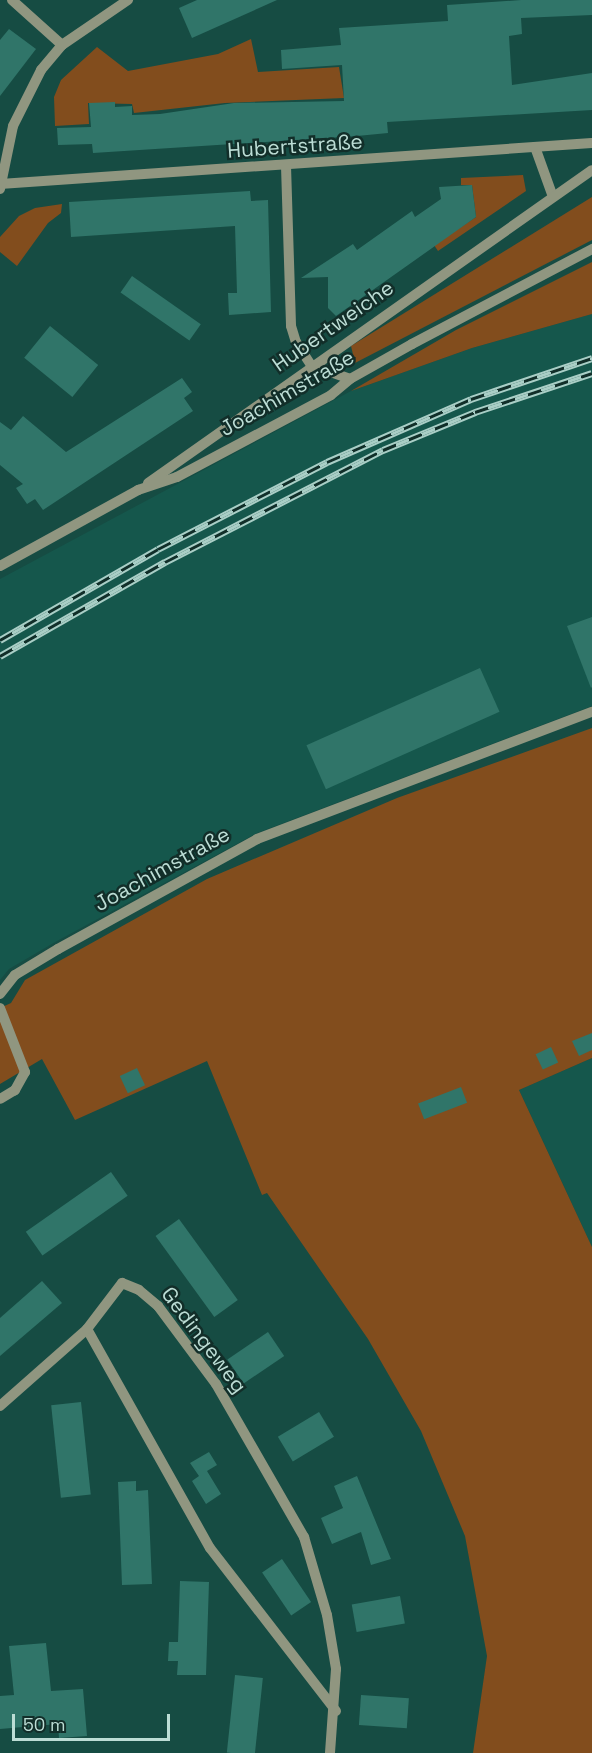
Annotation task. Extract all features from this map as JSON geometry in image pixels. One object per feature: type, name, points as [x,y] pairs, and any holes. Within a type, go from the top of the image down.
[{"type":"street","points":[[12,0],[62,45]]},
{"type":"street","points":[[1,186],[13,126],[41,70],[62,45],[128,0]]},
{"type":"street","name":"Hubertstraße","points":[[1,186],[592,143]]},
{"type":"street","points":[[535,147],[553,197]]},
{"type":"street","points":[[286,166],[291,326],[311,364],[350,379]]},
{"type":"street","name":"Hubertweiche","points":[[138,490],[311,364],[592,170]]},
{"type":"street","name":"Joachimstraße","points":[[0,566],[138,490],[177,477],[331,395],[350,379],[592,249]]},
{"type":"street","name":"Joachimstraße","points":[[0,994],[15,975],[58,949],[257,839],[592,712]]},
{"type":"street","points":[[0,1008],[26,1072],[15,1090],[0,1099]]},
{"type":"street","name":"Gedingeweg","points":[[87,1329],[122,1283],[139,1290],[158,1306],[216,1384],[304,1537],[327,1615],[336,1669],[336,1711],[330,1753]]},
{"type":"street","points":[[0,1406],[87,1329],[210,1548],[336,1711]]},
{"type":"shaded area","points":[[251,39],[258,72],[339,67],[344,98],[225,103],[134,113],[132,104],[88,103],[89,124],[55,126],[54,97],[61,80],[97,47],[128,71],[218,54]]},
{"type":"shaded area","points":[[523,175],[526,191],[438,251],[434,245],[476,217],[472,185],[461,185],[461,178]]},
{"type":"shaded area","points":[[592,197],[592,240],[355,363],[351,346]]},
{"type":"shaded area","points":[[62,204],[61,213],[48,223],[17,266],[0,252],[0,237],[19,216],[35,208]]},
{"type":"shaded area","points":[[592,262],[592,314],[472,348],[351,391],[456,330]]},
{"type":"shaded area","points":[[592,314],[592,706],[257,833],[57,941],[9,969],[0,980],[0,579],[351,391],[472,348]]},
{"type":"shaded area","points":[[592,728],[592,1058],[519,1090],[592,1247],[592,1753],[473,1753],[487,1656],[465,1536],[421,1431],[368,1339],[267,1193],[262,1195],[207,1061],[75,1120],[42,1059],[0,1084],[0,1008],[11,1003],[25,980],[207,879],[397,798]]},
{"type":"shaded area","points":[[592,1058],[592,1247],[519,1090]]},
{"type":"building","points":[[197,0],[277,0],[192,38],[179,8]]},
{"type":"building","points":[[521,0],[592,0],[592,15],[521,18],[522,34],[509,36],[512,85],[592,73],[592,110],[387,122],[388,133],[357,136],[93,153],[92,144],[58,145],[57,128],[91,127],[89,103],[115,102],[115,107],[132,106],[132,115],[160,114],[234,103],[344,101],[342,65],[282,69],[281,50],[341,45],[339,28],[448,21],[447,5]]},
{"type":"building","points":[[9,29],[36,49],[0,96],[0,40]]},
{"type":"building","points":[[472,185],[476,217],[336,316],[328,308],[328,277],[301,278],[353,244],[357,250],[412,211],[415,217],[441,199],[439,187]]},
{"type":"building","points":[[250,191],[251,201],[268,200],[271,312],[229,315],[228,293],[237,293],[235,226],[71,237],[69,202]]},
{"type":"building","points":[[132,276],[201,324],[189,341],[121,292]]},
{"type":"building","points":[[50,326],[98,365],[72,397],[24,358]]},
{"type":"building","points":[[182,378],[192,392],[184,398],[193,411],[43,510],[35,499],[27,504],[16,488],[23,484],[0,465],[0,422],[11,430],[23,416],[66,452]]},
{"type":"building","points":[[592,617],[592,687],[591,688],[567,626]]},
{"type":"building","points":[[480,668],[500,712],[326,789],[306,745]]},
{"type":"building","points":[[592,1033],[592,1050],[579,1056],[572,1041]]},
{"type":"building","points":[[551,1047],[558,1062],[543,1070],[536,1054]]},
{"type":"building","points":[[137,1068],[145,1085],[128,1093],[120,1076]]},
{"type":"building","points":[[461,1087],[467,1103],[424,1119],[418,1103]]},
{"type":"building","points":[[111,1172],[128,1196],[42,1255],[26,1232]]},
{"type":"building","points":[[179,1219],[238,1300],[214,1317],[156,1236]]},
{"type":"building","points":[[42,1281],[62,1303],[0,1356],[0,1318]]},
{"type":"building","points":[[268,1332],[284,1356],[244,1383],[227,1359]]},
{"type":"building","points":[[81,1402],[91,1494],[61,1498],[51,1405]]},
{"type":"building","points":[[319,1412],[334,1437],[293,1462],[278,1437]]},
{"type":"building","points":[[209,1452],[217,1465],[207,1471],[221,1494],[206,1504],[192,1481],[199,1476],[190,1463]]},
{"type":"building","points":[[357,1476],[391,1559],[371,1565],[361,1532],[332,1544],[321,1518],[343,1508],[334,1486]]},
{"type":"building","points":[[136,1481],[136,1491],[148,1490],[152,1584],[122,1585],[118,1482]]},
{"type":"building","points":[[282,1559],[311,1602],[291,1616],[262,1572]]},
{"type":"building","points":[[180,1581],[209,1582],[206,1675],[177,1675],[178,1661],[168,1661],[169,1642],[178,1642]]},
{"type":"building","points":[[400,1596],[405,1624],[357,1632],[352,1605]]},
{"type":"building","points":[[46,1643],[51,1691],[83,1689],[87,1736],[59,1738],[58,1724],[0,1729],[0,1696],[14,1695],[9,1646]]},
{"type":"building","points":[[235,1675],[263,1678],[255,1753],[227,1753]]},
{"type":"building","points":[[361,1695],[409,1698],[407,1728],[359,1725]]},
{"type":"railway","points":[[0,640],[158,549],[327,462],[471,399],[592,358]]},
{"type":"railway","points":[[0,656],[165,562],[383,450],[475,412],[592,373]]}]
